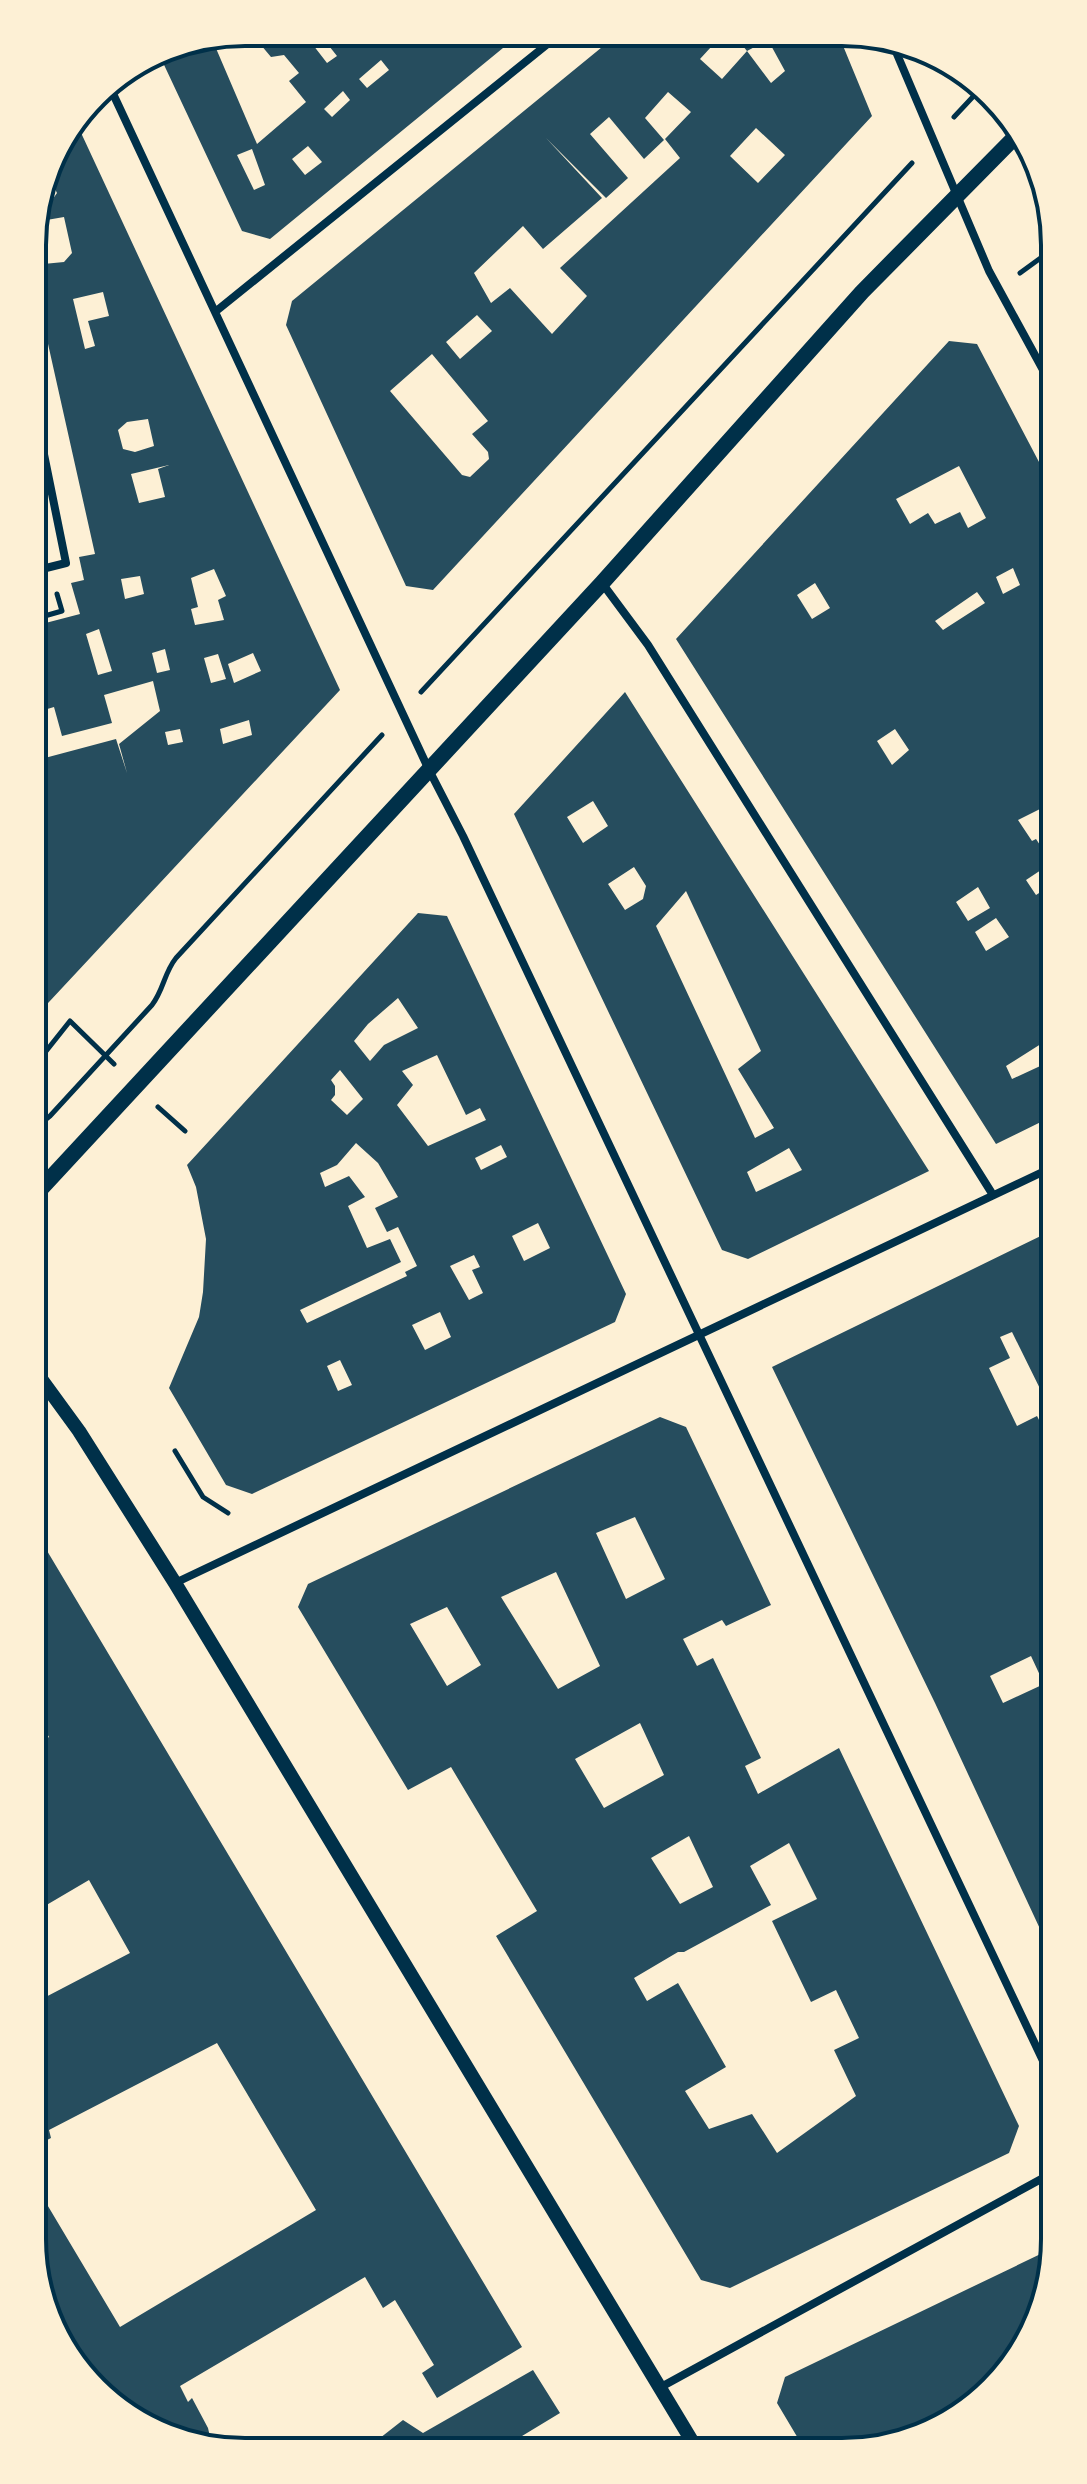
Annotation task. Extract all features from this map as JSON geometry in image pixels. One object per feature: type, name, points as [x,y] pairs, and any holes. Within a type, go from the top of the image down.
[{"type":"main road","points":[[46,1183],[602,583],[862,292],[1011,141]]},
{"type":"street","points":[[215,312],[545,46]]},
{"type":"street","points":[[897,55],[989,271],[1041,366]]},
{"type":"street","points":[[114,95],[429,770],[1041,2057]]},
{"type":"street","points":[[46,464],[66,563],[46,568]]},
{"type":"street","points":[[602,583],[648,645],[993,1195]]},
{"type":"street","points":[[175,1583],[1041,1173]]},
{"type":"street","points":[[46,1386],[79,1431],[175,1583],[690,2438]]},
{"type":"street","points":[[661,2387],[1041,2179]]},
{"type":"path","points":[[46,1119],[152,1005],[162,992],[169,967],[176,958],[974,96]]},
{"type":"path","points":[[46,596],[56,593],[62,611],[46,616]]},
{"type":"path","points":[[175,1451],[203,1497],[228,1513]]},
{"type":"building","points":[[262,46],[314,46],[327,63],[337,56],[329,46],[505,46],[270,239],[242,231],[164,64],[216,48],[257,144],[306,102],[289,81],[299,73],[284,55],[271,57]],"holes":[[[381,60],[389,70],[367,88],[359,79]],[[343,91],[350,100],[332,117],[324,109]],[[308,146],[322,162],[305,175],[292,159]],[[252,149],[265,185],[254,190],[237,155]]]},
{"type":"building","points":[[603,46],[712,46],[700,59],[722,79],[747,51],[771,83],[785,71],[771,46],[843,46],[872,116],[433,590],[406,586],[286,325],[292,301]],"holes":[[[668,92],[691,112],[665,139],[680,158],[560,268],[587,296],[552,334],[510,288],[491,303],[474,273],[523,226],[543,249],[602,198],[546,138],[606,198],[628,178],[590,134],[609,117],[644,159],[664,140],[645,118]],[[756,128],[785,155],[758,183],[730,156]],[[477,315],[492,331],[460,359],[446,342]],[[432,354],[488,421],[472,434],[488,452],[489,459],[470,477],[462,475],[390,391]]]},
{"type":"building","points":[[81,133],[340,690],[46,1005],[46,758],[116,739],[127,773],[119,744],[160,711],[153,681],[104,695],[112,723],[62,736],[54,707],[46,709],[46,623],[80,614],[71,583],[84,580],[79,557],[95,554],[46,335],[46,264],[64,262],[72,253],[64,217],[48,220],[51,201],[57,193],[55,189],[61,169]],"holes":[[[103,292],[109,316],[88,321],[95,346],[85,349],[73,299]],[[148,419],[154,446],[135,452],[123,449],[118,430],[127,422]],[[169,465],[158,469],[165,497],[139,503],[131,474]],[[214,569],[226,596],[218,600],[224,620],[195,625],[191,609],[198,607],[191,578]],[[140,576],[144,594],[125,599],[121,579]],[[99,629],[112,671],[98,675],[86,634]],[[165,649],[170,670],[157,673],[152,653]],[[253,653],[261,671],[234,683],[228,664]],[[218,654],[226,679],[211,683],[204,658]],[[249,720],[252,735],[223,744],[220,729]],[[180,729],[183,742],[168,745],[165,732]]]},
{"type":"building","points":[[949,341],[977,344],[1041,466],[1041,808],[1018,820],[1032,841],[1036,839],[1041,846],[1041,870],[1026,880],[1036,895],[1041,892],[1041,1044],[1006,1066],[1012,1079],[1041,1066],[1041,1122],[996,1144],[676,639]],"holes":[[[959,466],[986,518],[968,528],[960,512],[935,524],[928,513],[910,524],[896,499]],[[1013,568],[1020,585],[1003,594],[996,577]],[[815,583],[830,608],[812,619],[797,595]],[[977,592],[985,603],[943,630],[935,621]],[[895,729],[909,750],[892,765],[877,741]],[[978,887],[990,908],[968,921],[956,902]],[[996,918],[1009,937],[986,951],[975,932]]]},
{"type":"building","points":[[625,692],[929,1171],[748,1259],[722,1250],[514,814]],"holes":[[[593,801],[608,826],[583,843],[567,817]],[[634,867],[646,886],[643,899],[625,910],[608,884]],[[686,891],[761,1051],[738,1069],[774,1128],[755,1138],[656,926]],[[789,1148],[802,1170],[756,1192],[747,1172]]]},
{"type":"building","points":[[418,913],[447,916],[626,1294],[615,1322],[252,1494],[226,1485],[169,1388],[199,1317],[203,1292],[206,1239],[196,1187],[187,1165]],"holes":[[[398,998],[418,1028],[384,1045],[370,1061],[354,1041]],[[437,1055],[466,1115],[480,1108],[486,1120],[428,1146],[397,1105],[413,1085],[402,1071]],[[340,1070],[363,1099],[347,1115],[331,1100],[335,1095],[331,1080]],[[356,1143],[378,1163],[398,1197],[375,1208],[387,1232],[398,1227],[417,1266],[405,1272],[407,1276],[307,1323],[300,1310],[401,1262],[390,1239],[367,1248],[348,1206],[365,1197],[349,1176],[325,1187],[320,1173],[337,1165]],[[501,1145],[507,1157],[481,1170],[475,1158]],[[538,1223],[550,1248],[524,1261],[512,1236]],[[474,1255],[480,1267],[472,1270],[483,1293],[469,1300],[450,1266]],[[440,1312],[451,1337],[425,1350],[412,1325]],[[340,1360],[352,1385],[338,1391],[327,1366]]]},
{"type":"building","points":[[1041,1236],[1041,1391],[1012,1332],[1000,1337],[1010,1358],[989,1368],[1017,1426],[1037,1416],[1041,1424],[1041,1678],[1031,1656],[990,1676],[1003,1703],[1041,1685],[1041,1931],[935,1703],[772,1367]]},
{"type":"building","points":[[660,1417],[686,1427],[771,1605],[726,1626],[722,1620],[683,1639],[697,1666],[713,1658],[761,1758],[745,1766],[758,1794],[839,1748],[1019,2126],[1009,2153],[730,2288],[701,2280],[496,1936],[537,1911],[451,1767],[408,1790],[298,1607],[308,1584]],"holes":[[[635,1517],[665,1579],[626,1599],[596,1533]],[[556,1572],[600,1666],[558,1689],[501,1597]],[[447,1607],[481,1665],[447,1686],[410,1624]],[[640,1723],[664,1775],[604,1808],[575,1759]],[[689,1836],[713,1887],[680,1904],[651,1858]],[[789,1843],[817,1899],[772,1921],[811,2002],[836,1990],[859,2038],[834,2050],[856,2096],[777,2153],[752,2114],[709,2129],[685,2091],[726,2067],[678,1983],[647,2001],[634,1978],[771,1905],[750,1866]]]},
{"type":"building","points":[[46,1549],[522,2347],[437,2398],[422,2373],[434,2365],[395,2300],[383,2308],[365,2277],[180,2386],[188,2402],[192,2398],[210,2435],[181,2427],[134,2404],[104,2380],[87,2360],[61,2315],[53,2291],[48,2265],[46,2203],[120,2327],[316,2210],[217,2043],[49,2130],[51,2138],[46,2140],[46,1997],[130,1953],[89,1880],[46,1905],[46,1739],[49,1737],[46,1732]]},
{"type":"building","points":[[1041,2254],[1030,2303],[1000,2360],[963,2397],[918,2423],[868,2436],[798,2438],[777,2403],[785,2377]]},
{"type":"building","points":[[533,2370],[560,2413],[519,2438],[380,2438],[403,2420],[423,2433]]}]
